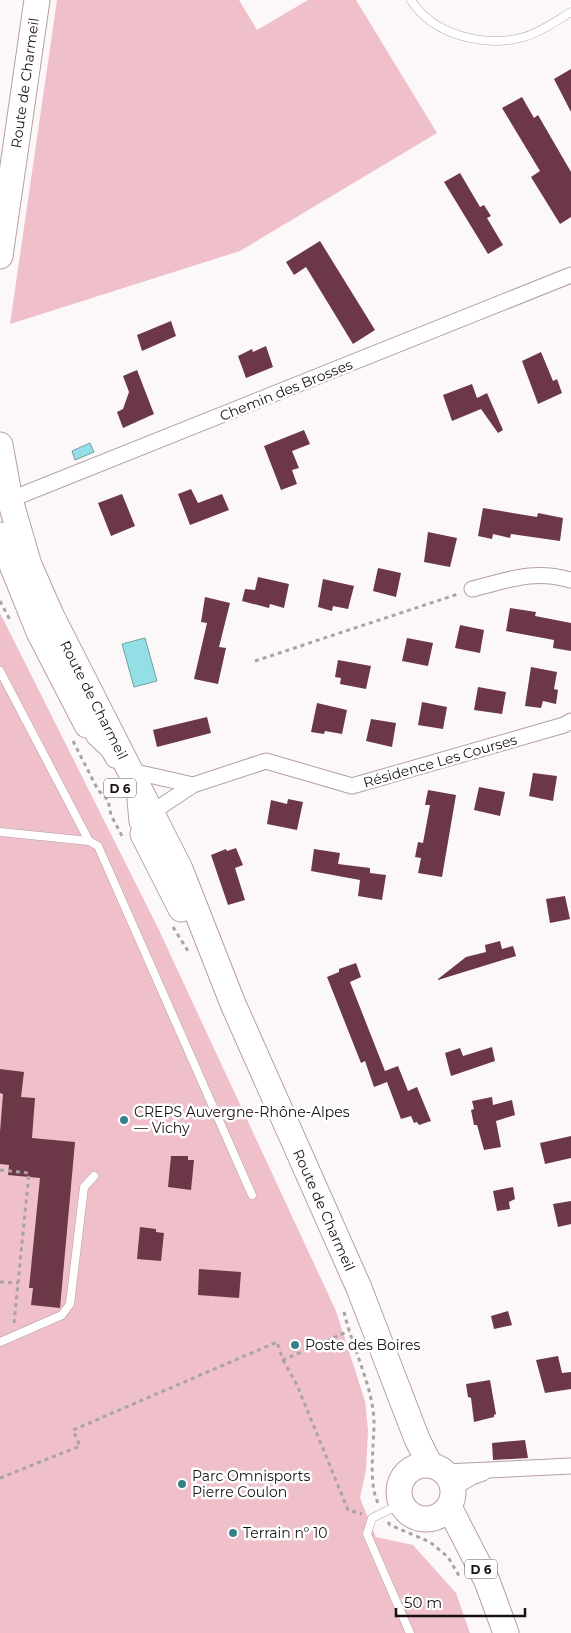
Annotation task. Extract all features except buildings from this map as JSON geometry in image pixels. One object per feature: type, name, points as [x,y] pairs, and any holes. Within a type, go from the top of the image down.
[{"type":"main road","name":"Route de Charmeil","points":[[0,174],[16,71],[22,0]]},
{"type":"main road","name":"Route de Charmeil","points":[[0,256],[37,0]]},
{"type":"main road","name":"Route de Charmeil","points":[[0,445],[3,496],[29,565],[51,615],[133,776],[137,819]]},
{"type":"main road","name":"Route de Charmeil","points":[[0,535],[82,737],[137,819],[180,869],[233,1004],[359,1288],[417,1439],[487,1581],[506,1633]]},
{"type":"main road","name":"Route de Charmeil","points":[[391,1508],[404,1474],[405,1443],[400,1391]]},
{"type":"main road","points":[[391,1508],[407,1512],[417,1518],[441,1490],[416,1466],[404,1474]]},
{"type":"main road","name":"Route de Charmeil","points":[[441,1490],[448,1540],[477,1587],[495,1633]]},
{"type":"street","name":"Chemin des Brosses","points":[[3,496],[571,275]]},
{"type":"street","points":[[472,590],[526,575],[556,576],[571,580]]},
{"type":"street","name":"Résidence Les Courses","points":[[137,819],[193,785],[266,761],[352,786],[564,725],[571,721]]},
{"type":"street","points":[[133,776],[140,773],[193,785]]},
{"type":"street","points":[[441,1490],[493,1469],[571,1466]]},
{"type":"lane","points":[[411,0],[416,9],[440,26],[456,34],[483,40],[523,37],[537,32],[571,12]]},
{"type":"lane","points":[[0,671],[89,841]]},
{"type":"lane","points":[[0,832],[89,841],[98,846],[252,1195]]},
{"type":"lane","points":[[0,1342],[62,1315],[70,1304],[84,1188],[94,1176]]},
{"type":"lane","points":[[391,1508],[372,1518],[367,1534],[410,1633]]},
{"type":"path","points":[[255,661],[472,590]]},
{"type":"path","points":[[0,601],[12,623]]},
{"type":"path","points":[[82,737],[98,790],[108,800],[111,815],[137,819]]},
{"type":"path","points":[[171,925],[192,956]]},
{"type":"path","points":[[0,1170],[29,1173],[12,1337]]},
{"type":"path","points":[[0,1282],[18,1283]]},
{"type":"path","points":[[343,1304],[348,1331],[370,1397],[374,1421],[373,1485],[375,1499],[391,1508],[390,1525],[430,1542],[448,1557],[462,1581]]},
{"type":"path","points":[[283,1360],[354,1328]]},
{"type":"path","points":[[0,1478],[80,1446],[73,1430],[276,1342],[283,1360],[297,1385],[348,1510],[372,1518]]},
{"type":"shaded area","points":[[57,0],[239,0],[257,30],[308,0],[356,0],[437,133],[240,251],[10,324]]},
{"type":"shaded area","points":[[0,613],[158,928],[336,1311],[365,1401],[368,1430],[366,1470],[360,1498],[376,1537],[413,1545],[456,1593],[470,1633],[0,1633]]},
{"type":"water","points":[[90,443],[94,452],[75,460],[72,451]]},
{"type":"water","points":[[145,638],[157,681],[134,687],[122,644]]},
{"type":"place","name":"CREPS Auvergne-Rhône-Alpes — Vichy","points":[[124,1120]]},
{"type":"place","name":"Poste des Boires","points":[[295,1345]]},
{"type":"place","name":"Parc Omnisports Pierre Coulon","points":[[182,1484]]},
{"type":"place","name":"Terrain n° 10","points":[[233,1533]]}]
